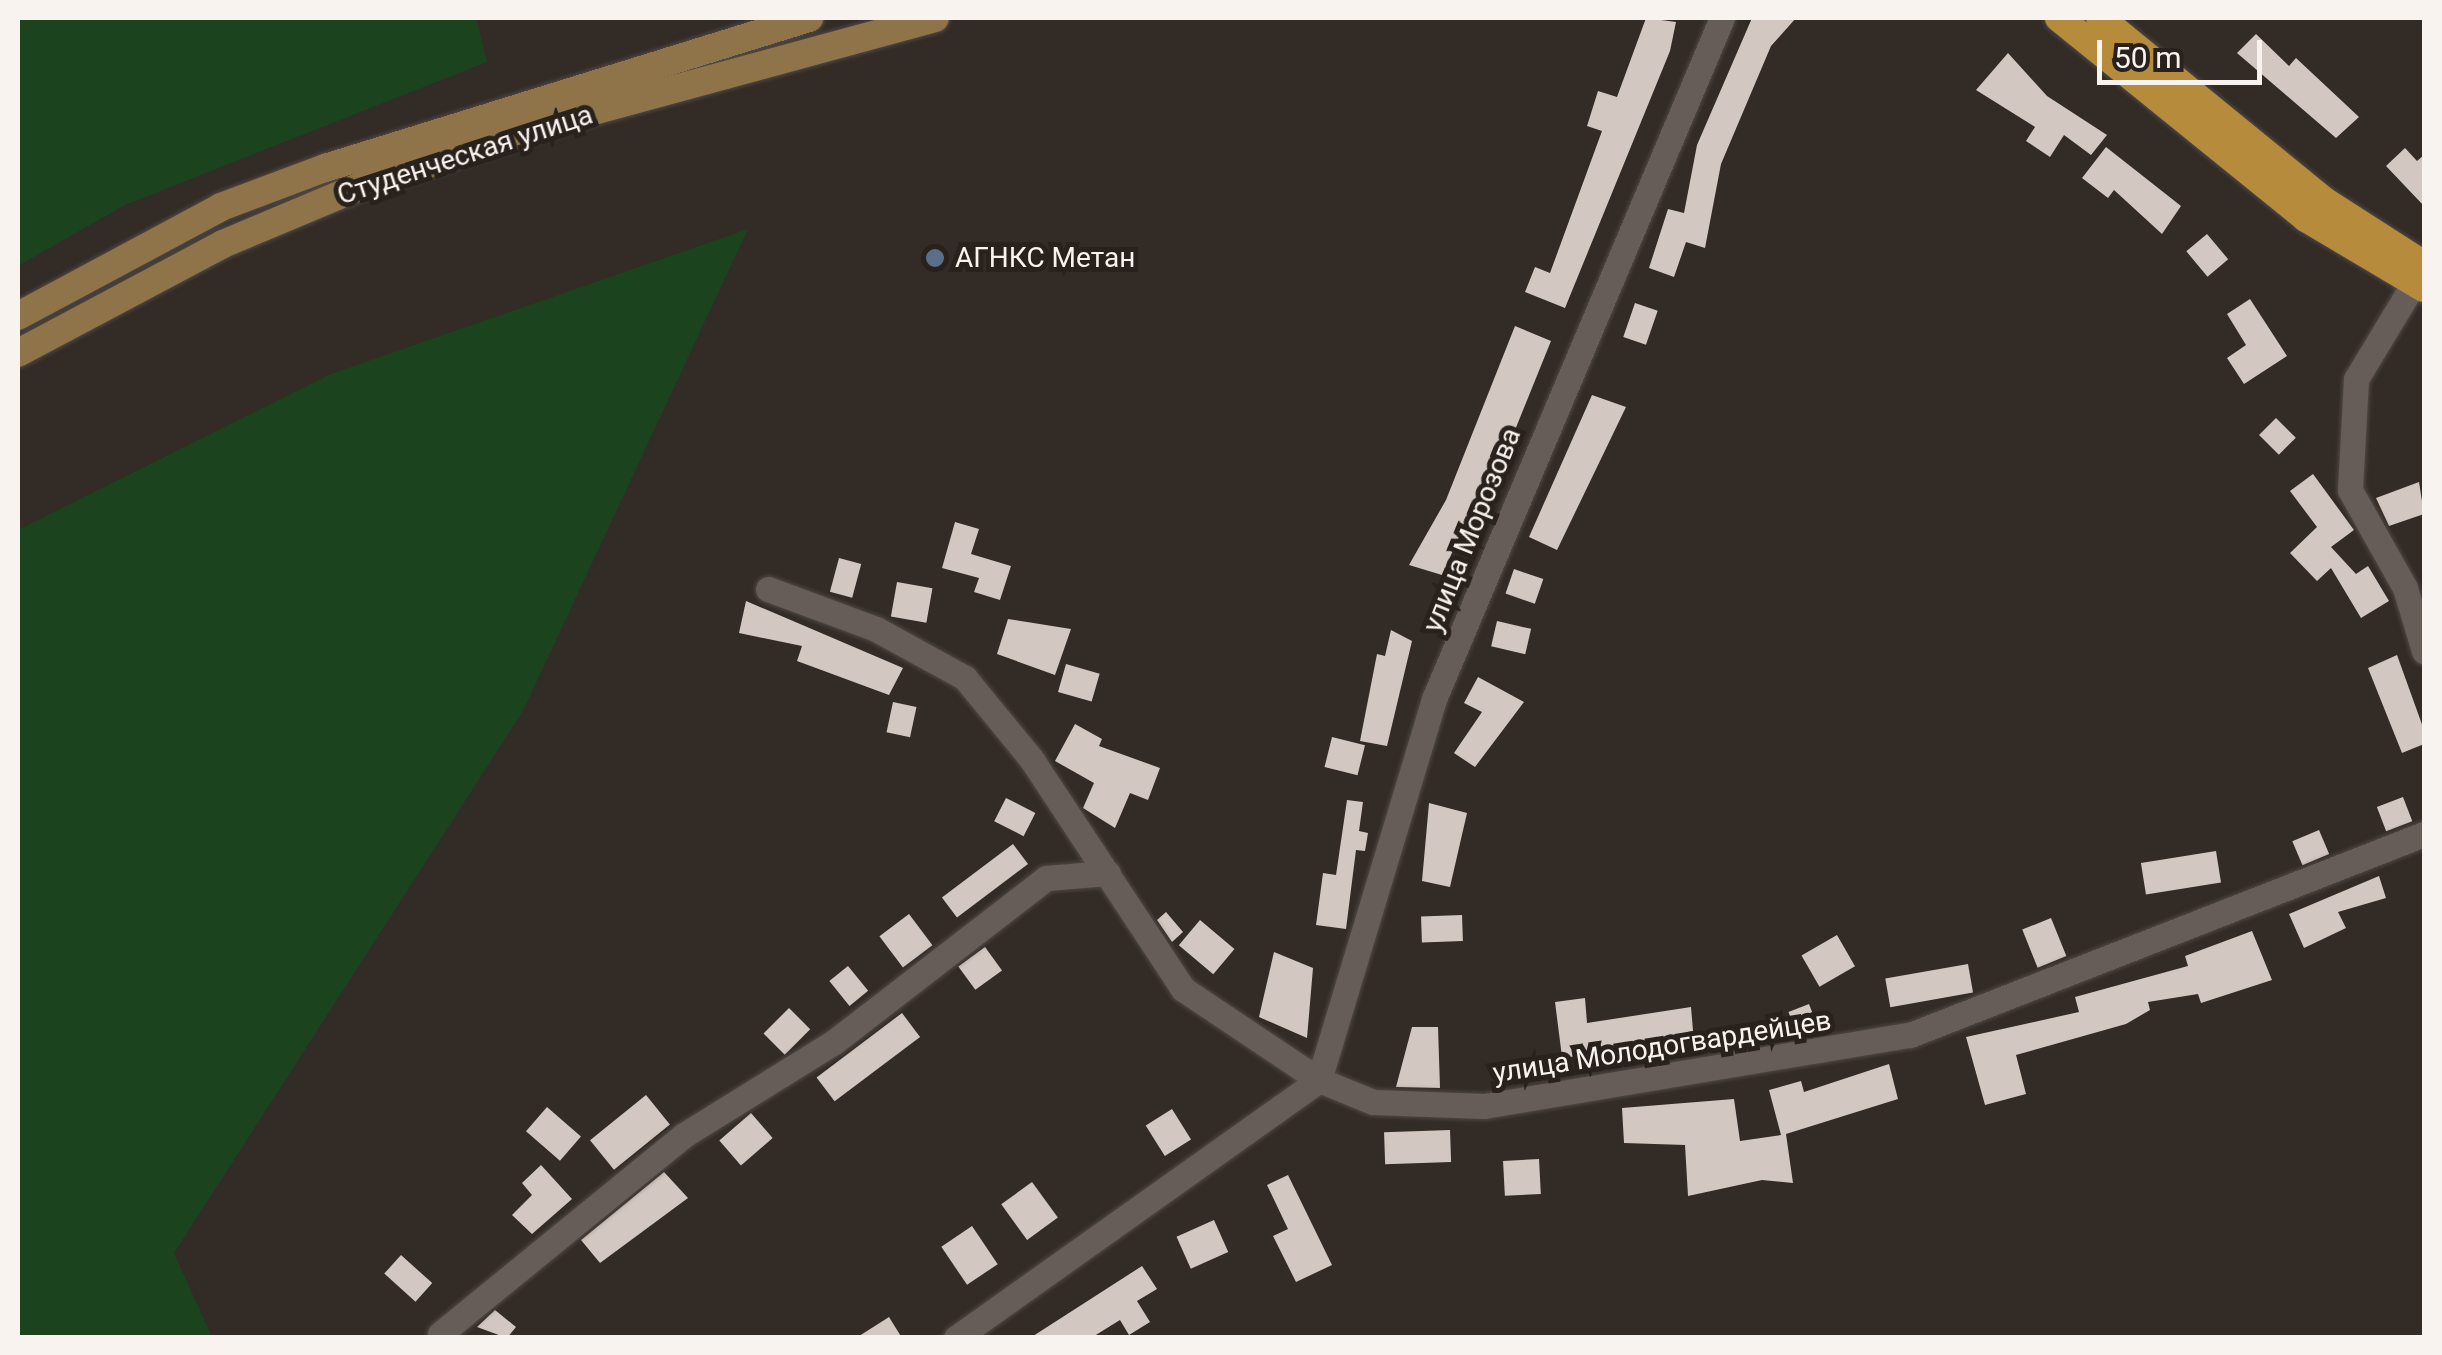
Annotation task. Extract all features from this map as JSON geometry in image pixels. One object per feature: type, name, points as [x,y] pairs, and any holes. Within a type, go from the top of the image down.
[{"type":"main road","name":"Студенческая улица","points":[[18,316],[119,257],[290,181],[508,104],[809,18]]},
{"type":"main road","name":"Студенческая улица","points":[[18,353],[223,244],[366,184],[570,117],[935,18]]},
{"type":"main road","points":[[2058,18],[2306,218],[2421,279]]},
{"type":"main road","points":[[2100,18],[2421,279]]},
{"type":"street","name":"улица Морозова","points":[[1319,1080],[1434,699],[1722,18]]},
{"type":"street","points":[[2421,279],[2356,379],[2350,490],[2405,588],[2424,651]]},
{"type":"street","name":"улица Молодогвардейцев","points":[[768,590],[876,629],[965,678],[1108,874],[1183,988],[1319,1080],[1373,1102],[1484,1106],[1910,1035],[2424,834]]},
{"type":"street","points":[[440,1334],[684,1136],[834,1042],[1046,878],[1108,874]]},
{"type":"street","points":[[956,1338],[1319,1080]]},
{"type":"green space","points":[[18,18],[476,18],[487,62],[125,205],[18,266]]},
{"type":"green space","points":[[748,229],[523,711],[174,1253],[212,1337],[18,1337],[18,530],[331,374]]},
{"type":"building","points":[[1646,18],[1676,22],[1670,51],[1565,308],[1525,292],[1535,267],[1550,273],[1602,131],[1587,126],[1598,91],[1617,97]]},
{"type":"building","points":[[1752,18],[1796,18],[1771,46],[1721,164],[1705,248],[1686,242],[1674,277],[1649,268],[1668,209],[1684,213],[1697,145]]},
{"type":"building","points":[[2256,34],[2289,66],[2296,58],[2359,117],[2336,138],[2237,53]]},
{"type":"building","points":[[2008,53],[2047,96],[2107,135],[2091,155],[2064,135],[2050,157],[2026,141],[2035,127],[1976,90]]},
{"type":"building","points":[[2106,147],[2181,206],[2162,234],[2114,190],[2108,198],[2082,178]]},
{"type":"building","points":[[2405,148],[2417,161],[2424,155],[2424,206],[2386,166]]},
{"type":"building","points":[[2207,234],[2228,259],[2208,277],[2186,251]]},
{"type":"building","points":[[2250,299],[2287,356],[2244,384],[2227,358],[2246,345],[2227,314]]},
{"type":"building","points":[[1635,303],[1658,311],[1646,345],[1623,337]]},
{"type":"building","points":[[1515,326],[1551,341],[1513,435],[1506,432],[1442,575],[1409,565],[1446,500]]},
{"type":"building","points":[[1592,395],[1626,407],[1557,550],[1529,537]]},
{"type":"building","points":[[2276,418],[2296,438],[2279,455],[2259,435]]},
{"type":"building","points":[[2313,474],[2354,530],[2331,547],[2356,574],[2368,566],[2389,601],[2361,618],[2331,568],[2317,581],[2290,553],[2317,527],[2290,491]]},
{"type":"building","points":[[2419,482],[2424,514],[2389,526],[2376,498]]},
{"type":"building","points":[[955,522],[979,529],[971,554],[1011,566],[1000,600],[974,592],[979,578],[942,568]]},
{"type":"building","points":[[839,558],[861,564],[852,598],[830,592]]},
{"type":"building","points":[[1514,569],[1543,579],[1535,604],[1506,594]]},
{"type":"building","points":[[897,582],[932,588],[926,623],[891,616]]},
{"type":"building","points":[[746,601],[903,668],[889,695],[797,661],[802,646],[739,633]]},
{"type":"building","points":[[1008,619],[1071,629],[1055,675],[997,654]]},
{"type":"building","points":[[1497,621],[1531,629],[1525,654],[1491,646]]},
{"type":"building","points":[[1391,630],[1412,641],[1387,746],[1360,741],[1377,654],[1385,656]]},
{"type":"building","points":[[2397,655],[2424,730],[2424,744],[2402,753],[2368,668]]},
{"type":"building","points":[[1066,664],[1100,674],[1092,702],[1058,692]]},
{"type":"building","points":[[1478,677],[1524,702],[1475,767],[1454,753],[1482,712],[1464,703]]},
{"type":"building","points":[[893,702],[916,707],[910,737],[887,732]]},
{"type":"building","points":[[1075,724],[1102,739],[1099,746],[1160,768],[1148,800],[1130,793],[1115,828],[1083,808],[1094,783],[1055,761]]},
{"type":"building","points":[[1332,737],[1365,745],[1357,775],[1325,767]]},
{"type":"building","points":[[2403,797],[2412,821],[2386,831],[2377,807]]},
{"type":"building","points":[[1006,798],[1035,813],[1024,836],[994,821]]},
{"type":"building","points":[[1347,800],[1363,802],[1359,831],[1368,833],[1365,851],[1356,850],[1346,929],[1316,925],[1323,873],[1336,875]]},
{"type":"building","points":[[1429,803],[1467,813],[1450,887],[1422,881]]},
{"type":"building","points":[[2319,830],[2329,854],[2302,865],[2292,841]]},
{"type":"building","points":[[1013,844],[1028,864],[957,918],[942,898]]},
{"type":"building","points":[[2216,851],[2221,883],[2146,894],[2141,863]]},
{"type":"building","points":[[2379,876],[2386,898],[2338,912],[2346,928],[2304,948],[2289,914]]},
{"type":"building","points":[[1166,912],[1183,932],[1172,942],[1157,920]]},
{"type":"building","points":[[909,914],[932,945],[903,967],[879,936]]},
{"type":"building","points":[[1462,915],[1463,941],[1422,942],[1421,916]]},
{"type":"building","points":[[2051,918],[2066,956],[2038,968],[2022,930]]},
{"type":"building","points":[[1200,920],[1234,949],[1213,974],[1179,945]]},
{"type":"building","points":[[2252,931],[2272,980],[2201,1003],[2198,994],[2148,1002],[2150,1010],[2126,1024],[2016,1055],[2026,1094],[1985,1105],[1966,1037],[2079,1012],[2075,997],[2188,966],[2185,956]]},
{"type":"building","points":[[1837,935],[1855,966],[1819,987],[1801,956]]},
{"type":"building","points":[[985,947],[1002,970],[975,990],[958,966]]},
{"type":"building","points":[[1274,952],[1313,968],[1307,1038],[1259,1017]]},
{"type":"building","points":[[1968,964],[1973,993],[1890,1007],[1885,979]]},
{"type":"building","points":[[848,966],[868,991],[849,1006],[829,981]]},
{"type":"building","points":[[1585,998],[1587,1023],[1691,1007],[1695,1054],[1562,1057],[1555,1002]]},
{"type":"building","points":[[1809,1004],[1820,1032],[1799,1040],[1788,1012]]},
{"type":"building","points":[[789,1008],[810,1029],[785,1055],[764,1033]]},
{"type":"building","points":[[902,1013],[920,1037],[835,1101],[817,1077]]},
{"type":"building","points":[[1412,1027],[1438,1027],[1440,1088],[1396,1087]]},
{"type":"building","points":[[1889,1064],[1898,1099],[1786,1134],[1793,1183],[1762,1180],[1688,1196],[1685,1145],[1624,1143],[1622,1108],[1734,1099],[1740,1141],[1781,1135],[1769,1090],[1801,1081],[1804,1092]]},
{"type":"building","points":[[646,1095],[670,1125],[614,1170],[590,1140]]},
{"type":"building","points":[[547,1107],[581,1137],[560,1161],[526,1131]]},
{"type":"building","points":[[1172,1109],[1191,1140],[1165,1156],[1146,1125]]},
{"type":"building","points":[[751,1113],[773,1138],[741,1165],[719,1141]]},
{"type":"building","points":[[1450,1130],[1451,1162],[1385,1164],[1384,1132]]},
{"type":"building","points":[[1539,1159],[1541,1194],[1505,1196],[1503,1161]]},
{"type":"building","points":[[541,1165],[572,1199],[532,1234],[512,1215],[532,1195],[522,1183]]},
{"type":"building","points":[[664,1172],[688,1198],[600,1263],[581,1240]]},
{"type":"building","points":[[1288,1175],[1332,1265],[1296,1282],[1273,1236],[1288,1229],[1267,1185]]},
{"type":"building","points":[[1032,1182],[1058,1218],[1027,1240],[1001,1204]]},
{"type":"building","points":[[1214,1220],[1228,1252],[1191,1269],[1177,1237]]},
{"type":"building","points":[[972,1226],[998,1264],[967,1285],[941,1247]]},
{"type":"building","points":[[401,1255],[432,1283],[415,1302],[384,1274]]},
{"type":"building","points":[[1142,1266],[1157,1289],[1137,1301],[1150,1322],[1129,1335],[1120,1320],[1091,1338],[1030,1338]]},
{"type":"building","points":[[495,1310],[516,1327],[507,1338],[477,1327]]},
{"type":"building","points":[[889,1317],[902,1338],[856,1338]]},
{"type":"place","name":"АГНКС Метан","points":[[935,258]]}]
